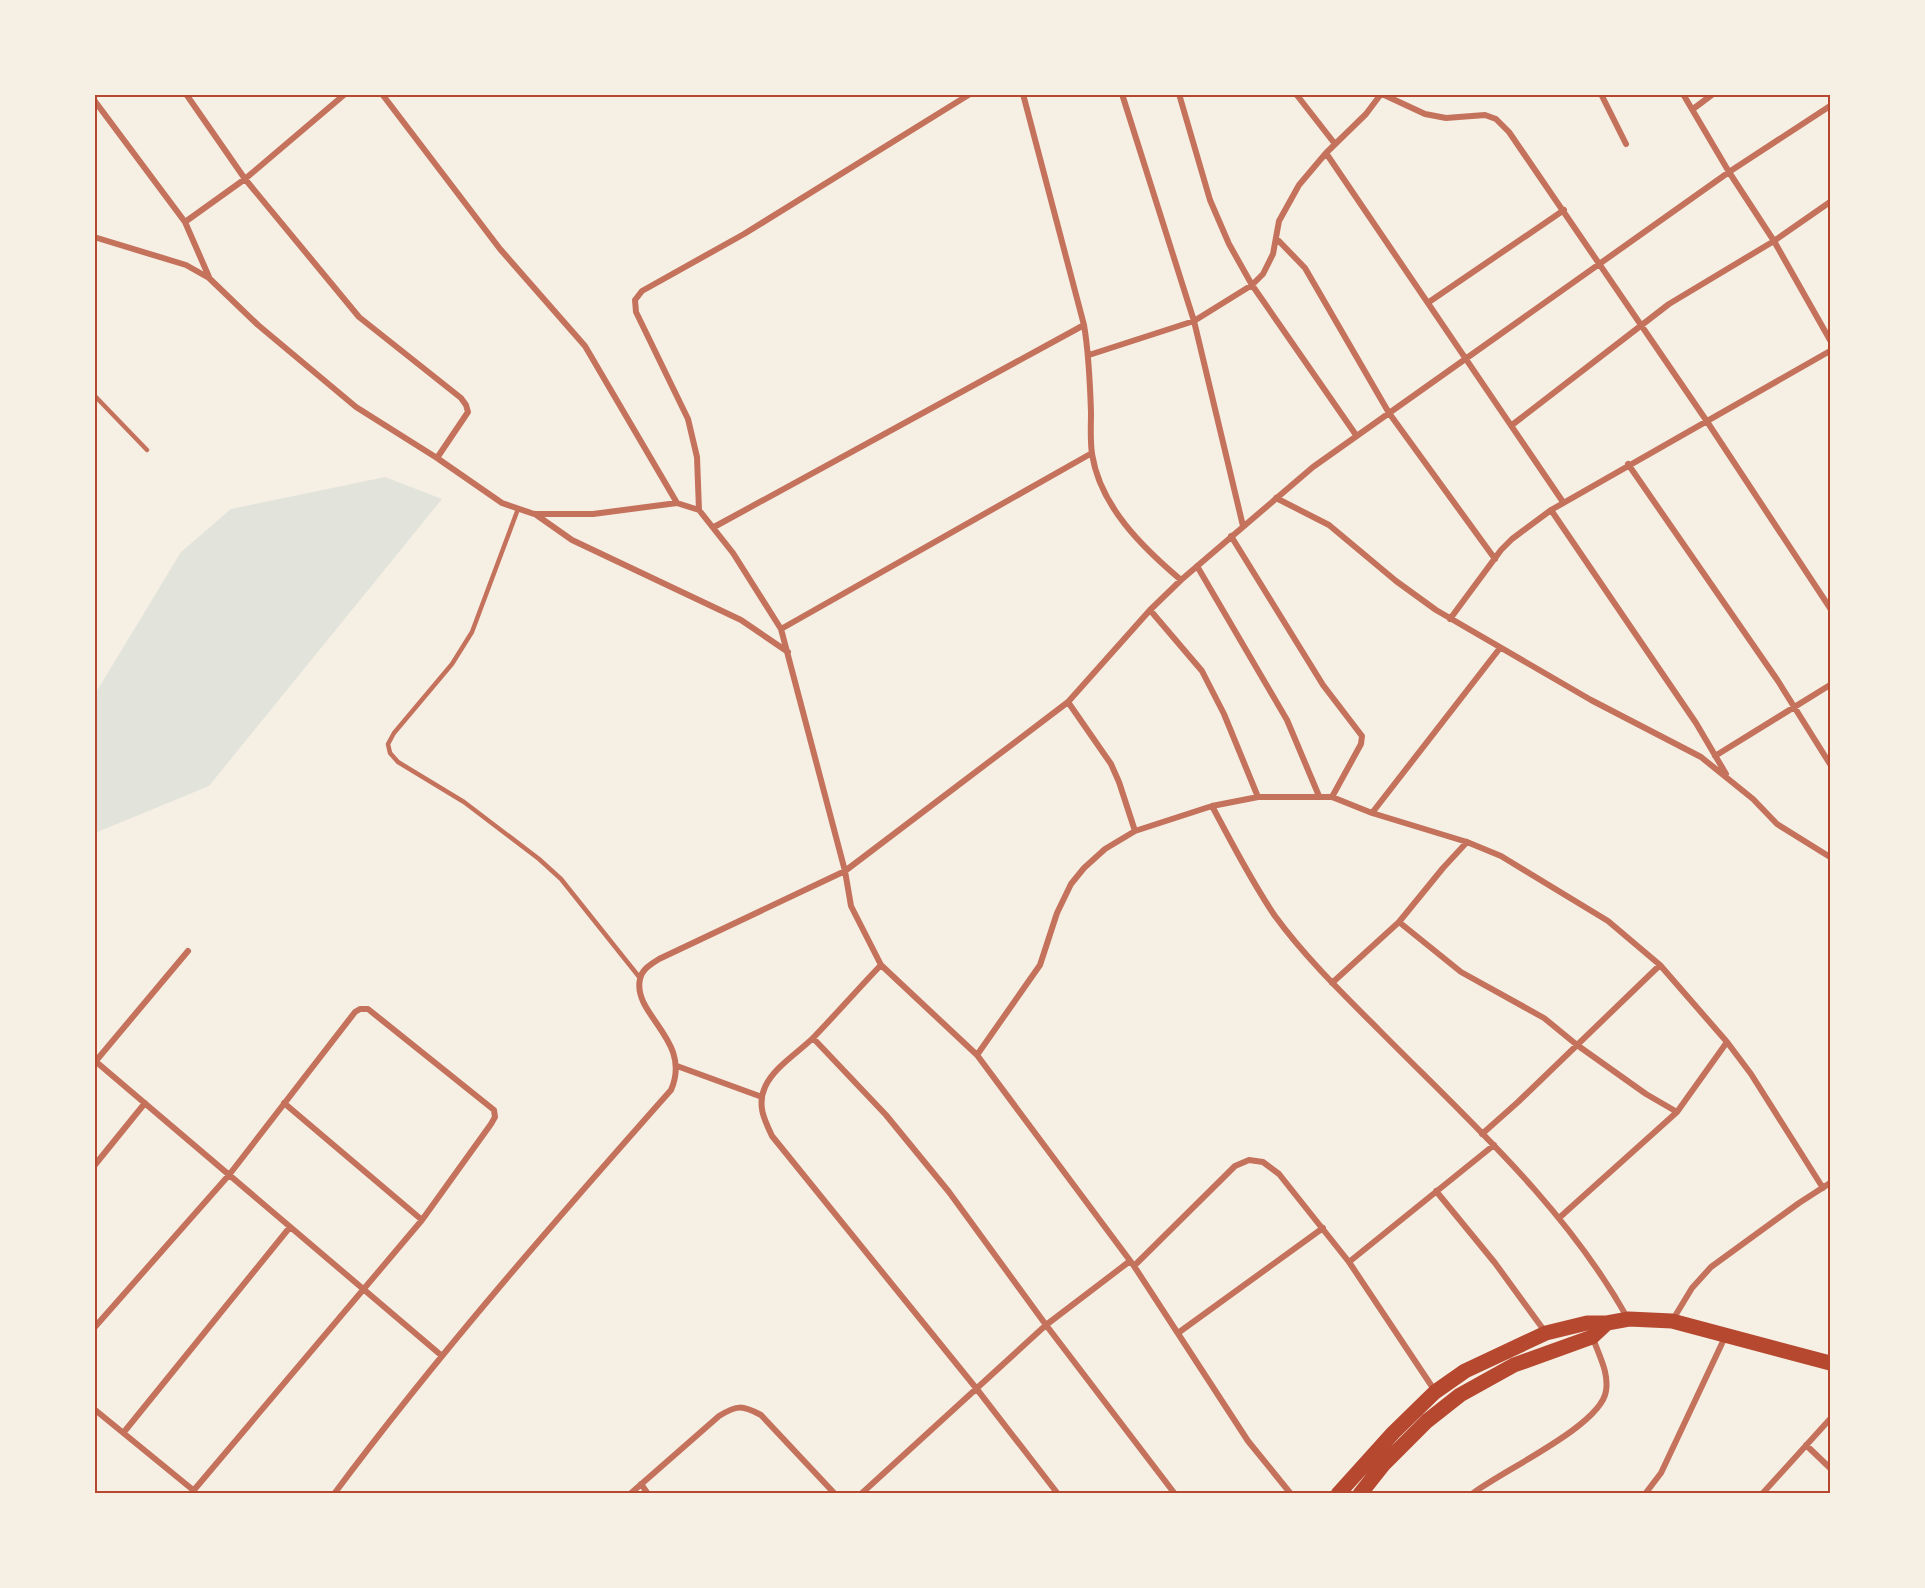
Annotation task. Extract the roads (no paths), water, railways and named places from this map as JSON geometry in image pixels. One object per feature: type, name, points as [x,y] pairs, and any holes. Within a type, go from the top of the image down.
[{"type":"main road","points":[[1360,1494],[1383,1465],[1420,1428],[1460,1395],[1514,1365],[1607,1323],[1629,1319],[1672,1321],[1830,1363]]},
{"type":"main road","points":[[1338,1494],[1393,1433],[1435,1392],[1465,1371],[1546,1333],[1589,1330]]},
{"type":"street","points":[[186,94],[245,179],[359,317],[461,398],[466,405],[468,412],[464,420],[437,458]]},
{"type":"street","points":[[184,222],[245,179],[345,94]]},
{"type":"street","points":[[382,94],[500,249],[585,346],[677,503]]},
{"type":"street","points":[[699,510],[697,457],[688,419],[636,312],[635,300],[642,291],[744,234],[970,94]]},
{"type":"street","points":[[1023,94],[1084,325],[1089,355],[1092,453],[1098,476],[1116,512],[1149,553],[1180,580]]},
{"type":"street","points":[[1122,94],[1194,321],[1243,526]]},
{"type":"street","points":[[1179,94],[1210,200],[1229,244],[1252,285],[1356,435]]},
{"type":"street","points":[[1296,94],[1335,144]]},
{"type":"street","points":[[1089,355],[1194,321],[1252,285],[1263,274],[1273,254],[1279,221],[1299,185],[1326,153],[1366,114],[1381,94],[1425,114],[1446,118],[1485,115],[1496,119],[1509,132],[1564,210],[1830,608]]},
{"type":"street","points":[[1601,94],[1626,144]]},
{"type":"street","points":[[1683,94],[1774,242],[1830,340]]},
{"type":"street","points":[[1693,109],[1713,94]]},
{"type":"street","points":[[94,100],[184,222],[209,278]]},
{"type":"street","points":[[334,1494],[442,1356],[671,1090],[676,1078],[677,1065],[673,1052],[640,991],[640,978],[646,968],[658,958],[845,872],[1068,702],[1150,610],[1180,580],[1276,498],[1356,435],[1729,172],[1830,106]]},
{"type":"street","points":[[1326,153],[1563,502]]},
{"type":"street","points":[[1512,425],[1639,325],[1669,304],[1774,242],[1830,202]]},
{"type":"street","points":[[1429,302],[1564,210]]},
{"type":"street","points":[[94,237],[177,262],[209,278],[258,325],[357,407],[502,502],[534,514],[572,540],[741,620],[788,652]]},
{"type":"street","points":[[1276,238],[1305,268],[1389,413],[1495,559]]},
{"type":"street","points":[[714,527],[1084,325]]},
{"type":"street","points":[[1450,619],[1512,539],[1551,510],[1628,464],[1830,351]]},
{"type":"street","points":[[781,629],[1092,453]]},
{"type":"street","points":[[1628,464],[1794,706],[1830,764]]},
{"type":"street","points":[[1276,498],[1329,525],[1396,581],[1450,619],[1591,700],[1701,757],[1728,778],[1777,824],[1830,857]]},
{"type":"street","points":[[534,514],[593,514],[677,503],[699,510],[714,527],[781,629],[845,872],[851,906],[881,965],[977,1055],[1132,1263],[1248,1441],[1291,1494]]},
{"type":"street","points":[[1551,510],[1696,723],[1728,778]]},
{"type":"street","points":[[1231,536],[1323,685],[1362,736],[1361,744],[1332,797]]},
{"type":"street","points":[[1197,566],[1287,720],[1319,796]]},
{"type":"street","points":[[1150,610],[1202,671],[1224,714],[1258,797]]},
{"type":"street","points":[[1372,813],[1500,648]]},
{"type":"street","points":[[1715,756],[1830,685]]},
{"type":"street","points":[[1068,702],[1111,764],[1135,831]]},
{"type":"street","points":[[977,1055],[1040,964],[1057,914],[1071,884],[1084,868],[1106,849],[1135,831],[1212,806],[1258,797],[1332,797],[1372,813],[1467,842],[1501,856],[1608,921],[1660,965],[1727,1042],[1824,1188]]},
{"type":"street","points":[[1212,806],[1248,874],[1276,917],[1332,983],[1494,1145],[1559,1218],[1608,1282],[1629,1319]]},
{"type":"street","points":[[1332,983],[1399,921],[1467,842]]},
{"type":"street","points":[[1399,921],[1461,972],[1544,1018],[1577,1045],[1646,1094],[1677,1112]]},
{"type":"street","points":[[188,951],[95,1061],[442,1356]]},
{"type":"street","points":[[881,965],[813,1038],[775,1072],[765,1085],[762,1115],[771,1136],[976,1388],[1058,1494]]},
{"type":"street","points":[[1482,1134],[1660,965]]},
{"type":"street","points":[[94,1328],[229,1174],[355,1012],[360,1009],[368,1009],[494,1110],[495,1117],[422,1220],[196,1492],[94,1409]]},
{"type":"street","points":[[813,1038],[886,1115],[949,1192],[1174,1494]]},
{"type":"street","points":[[1559,1218],[1677,1112],[1727,1042]]},
{"type":"street","points":[[677,1065],[762,1097]]},
{"type":"street","points":[[94,1166],[146,1103]]},
{"type":"street","points":[[284,1103],[422,1220]]},
{"type":"street","points":[[1349,1262],[1494,1145]]},
{"type":"street","points":[[861,1494],[1046,1325],[1132,1263],[1219,1180],[1235,1166],[1249,1160],[1263,1162],[1279,1174],[1323,1228],[1349,1262],[1435,1392]]},
{"type":"street","points":[[1672,1321],[1692,1288],[1711,1267],[1830,1183]]},
{"type":"street","points":[[1436,1191],[1495,1263],[1546,1333]]},
{"type":"street","points":[[124,1432],[290,1227]]},
{"type":"street","points":[[1178,1333],[1323,1228]]},
{"type":"street","points":[[1472,1494],[1579,1426],[1596,1412],[1606,1394],[1606,1373],[1589,1330]]},
{"type":"street","points":[[1645,1494],[1661,1473],[1726,1335]]},
{"type":"street","points":[[630,1494],[719,1416],[733,1407],[747,1408],[761,1415],[836,1494]]},
{"type":"street","points":[[1762,1494],[1830,1419]]},
{"type":"street","points":[[1806,1445],[1830,1468]]},
{"type":"street","points":[[641,1484],[648,1494]]},
{"type":"lane","points":[[94,395],[147,450]]},
{"type":"lane","points":[[518,509],[472,632],[452,664],[394,733],[388,744],[390,753],[398,762],[464,802],[539,859],[561,879],[640,978]]}]
